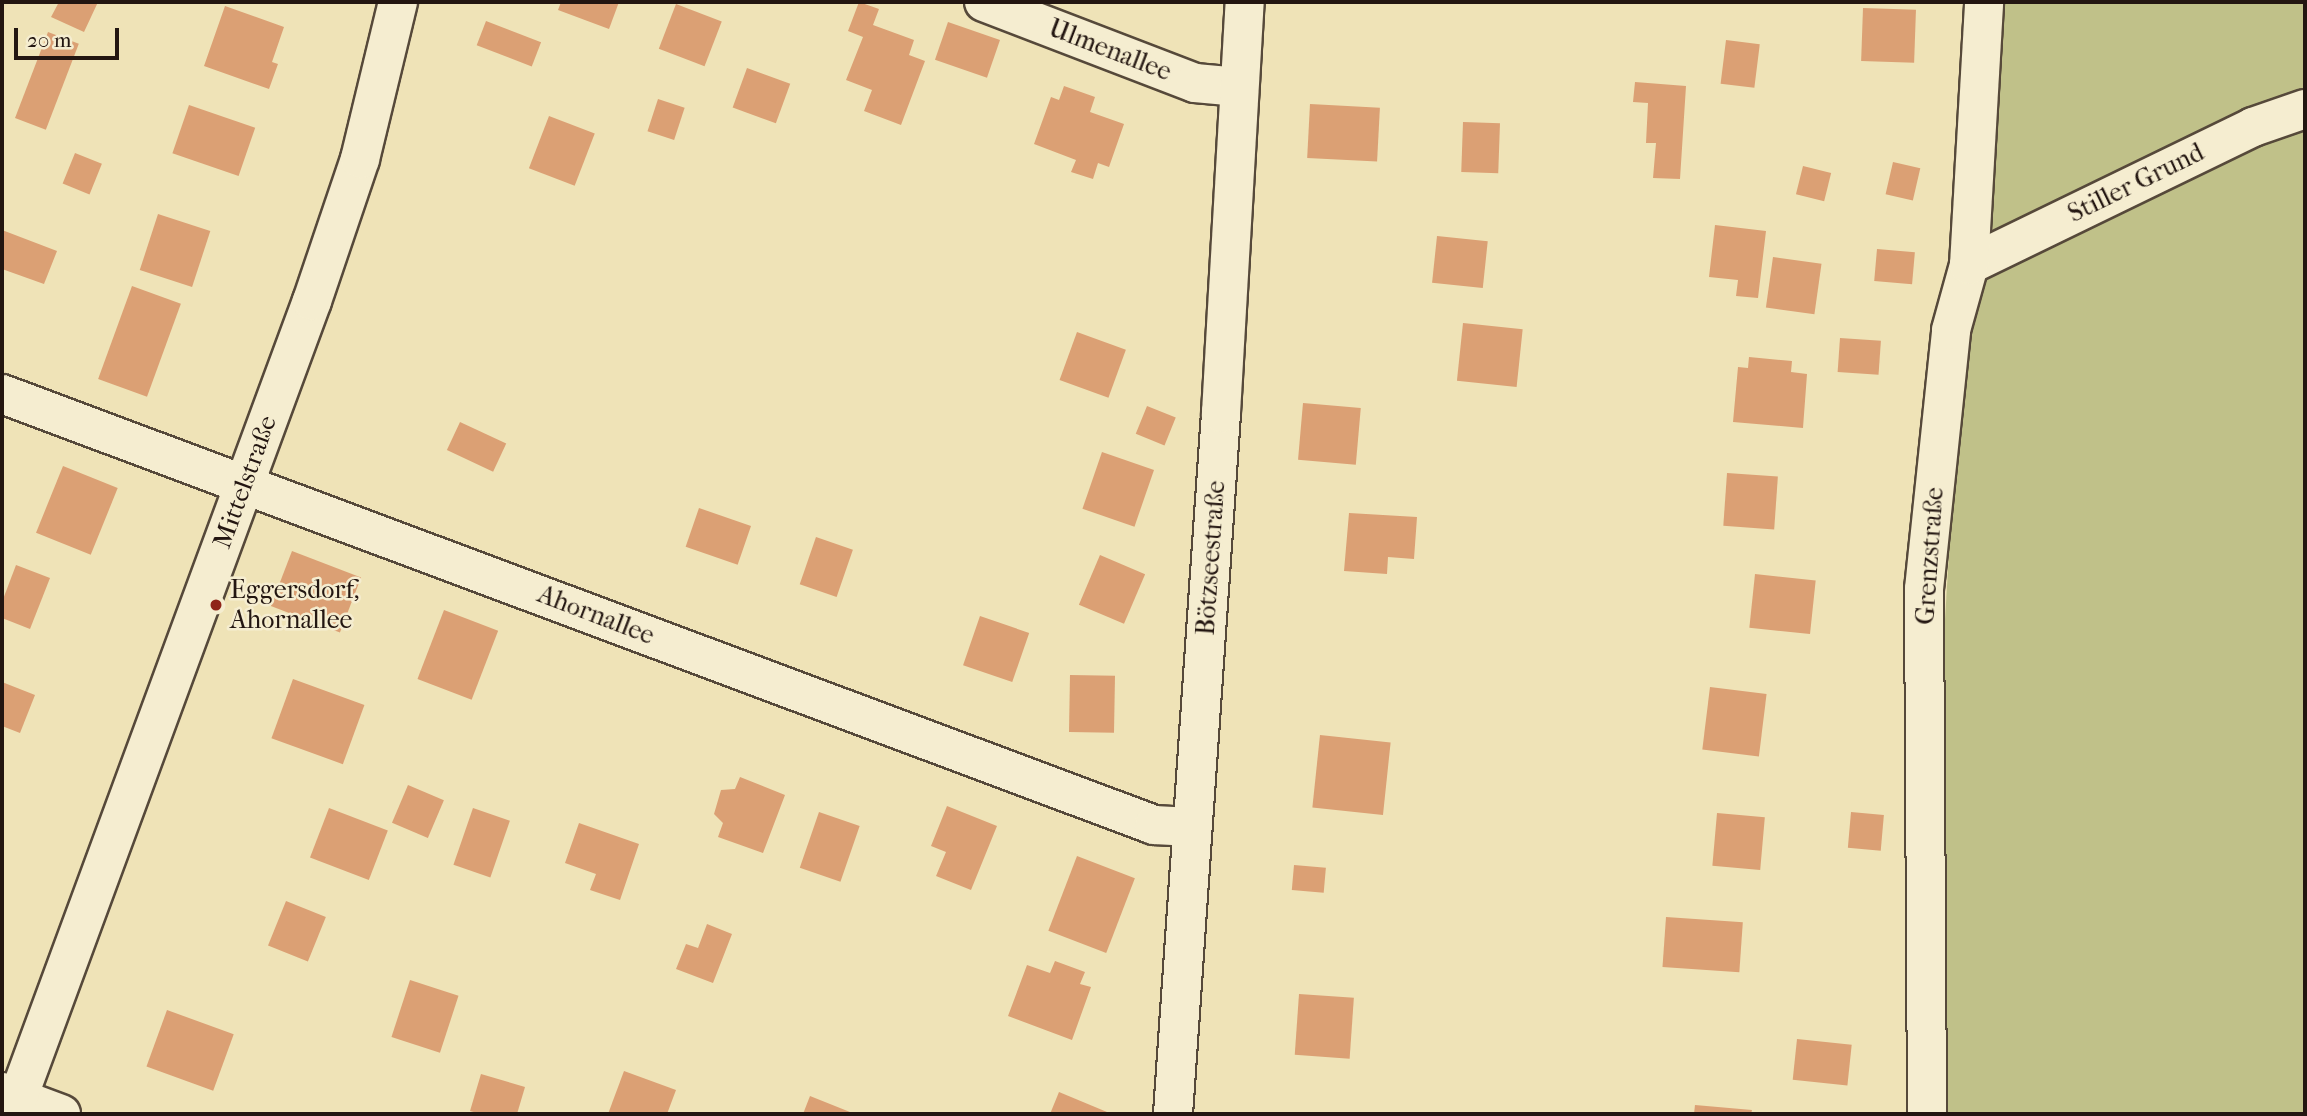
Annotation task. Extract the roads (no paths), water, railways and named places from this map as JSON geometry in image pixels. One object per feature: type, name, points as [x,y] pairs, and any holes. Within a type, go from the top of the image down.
[{"type":"street","name":"Mittelstraße","points":[[11,1101],[312,301],[360,159],[398,2]]},
{"type":"street","name":"Ulmenallee","points":[[984,2],[1195,83],[1239,88]]},
{"type":"street","name":"Bötzseestraße","points":[[1173,1114],[1245,2]]},
{"type":"street","name":"Grenzstraße","points":[[1927,1114],[1924,589],[1951,330],[1969,265],[1984,2]]},
{"type":"street","name":"Stiller Grund","points":[[1969,265],[2253,127],[2305,109]]},
{"type":"street","name":"Ahornallee","points":[[2,394],[1154,825],[1192,827]]},
{"type":"street","points":[[11,1101],[61,1114]]},
{"type":"place","name":"Eggersdorf, Ahornallee","points":[[216,605]]}]
